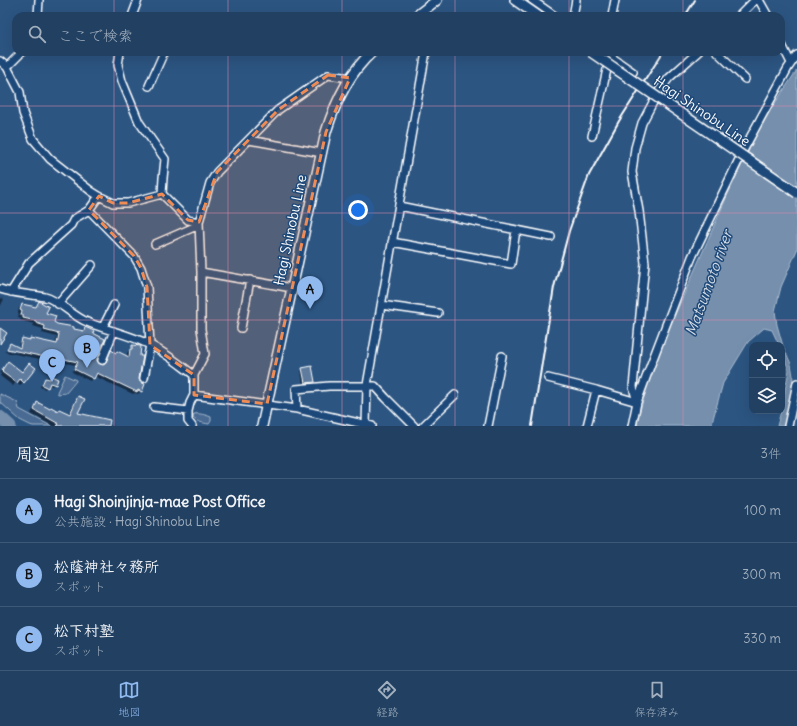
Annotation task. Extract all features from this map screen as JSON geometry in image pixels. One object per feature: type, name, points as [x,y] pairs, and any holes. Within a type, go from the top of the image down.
[{"type":"main road","points":[[423,12],[437,0]]},
{"type":"main road","points":[[515,0],[534,6]]},
{"type":"main road","name":"Hagi Shinobu Line","points":[[262,426],[331,116],[342,91],[350,78],[368,56]]},
{"type":"main road","name":"Hagi Shinobu Line","points":[[597,56],[797,194]]},
{"type":"street","points":[[38,12],[39,0]]},
{"type":"street","points":[[134,12],[138,0]]},
{"type":"street","points":[[574,12],[576,0]]},
{"type":"street","points":[[613,12],[615,0]]},
{"type":"street","points":[[743,12],[755,0]]},
{"type":"street","points":[[759,0],[766,12]]},
{"type":"street","points":[[534,6],[547,12]]},
{"type":"street","points":[[785,51],[791,63]]},
{"type":"street","points":[[632,426],[637,402],[692,257],[745,147],[797,54]]},
{"type":"street","points":[[7,67],[18,56]]},
{"type":"street","points":[[119,56],[118,65],[122,81],[136,116],[165,159],[162,194],[188,220],[199,223]]},
{"type":"street","points":[[149,86],[162,56]]},
{"type":"street","points":[[194,394],[297,409],[369,425],[367,385],[425,56]]},
{"type":"street","points":[[592,136],[608,56]]},
{"type":"street","points":[[611,56],[633,72]]},
{"type":"street","points":[[637,402],[633,387],[645,263],[639,211],[632,172],[635,148],[642,123],[659,91],[669,78],[694,56]]},
{"type":"street","points":[[720,56],[745,79]]},
{"type":"street","points":[[0,61],[7,67],[20,92],[23,113],[33,139],[50,159],[89,193],[102,200],[113,203],[128,203],[162,194]]},
{"type":"street","points":[[192,426],[188,421],[188,411],[194,394],[194,376],[205,354],[201,329],[199,223],[210,183],[217,172],[278,110],[328,75],[350,78]]},
{"type":"street","points":[[249,140],[322,153]]},
{"type":"street","points":[[11,292],[29,263],[62,234],[71,225],[74,219],[102,200]]},
{"type":"street","points":[[399,206],[551,237]]},
{"type":"street","points":[[89,210],[134,256],[141,268],[147,287],[150,345],[144,378]]},
{"type":"street","points":[[155,244],[199,223]]},
{"type":"street","points":[[392,242],[510,264],[516,230]]},
{"type":"street","points":[[58,304],[92,265]]},
{"type":"street","points":[[201,272],[292,288]]},
{"type":"street","points":[[240,328],[250,280]]},
{"type":"street","points":[[0,289],[46,298],[85,321],[132,337],[150,345],[174,360],[194,376]]},
{"type":"street","points":[[103,327],[114,305]]},
{"type":"street","points":[[381,305],[438,313]]},
{"type":"street","points":[[102,360],[114,331]]},
{"type":"street","points":[[488,426],[502,356]]},
{"type":"street","points":[[548,378],[637,402]]},
{"type":"street","points":[[788,426],[797,383]]},
{"type":"street","points":[[297,409],[296,389],[329,386],[375,386],[414,426]]},
{"type":"street","points":[[587,426],[596,390]]},
{"type":"street","points":[[423,426],[455,395]]},
{"type":"street","points":[[154,407],[188,411]]},
{"type":"highlighted area","points":[[328,75],[350,78],[326,132],[267,404],[194,395],[194,375],[150,345],[147,287],[141,268],[134,256],[89,210],[99,196],[113,203],[128,203],[162,194],[188,220],[199,222],[217,172],[278,110]]},
{"type":"shaded area","points":[[65,375],[76,381],[66,393],[58,394],[57,392]]},
{"type":"shaded area","points":[[0,394],[17,402],[19,409],[51,426],[33,426],[20,420],[0,402]]},
{"type":"shaded area","points":[[194,414],[202,414],[211,417],[211,421],[209,424],[202,423],[193,418]]},
{"type":"water","name":"Matsumoto river","points":[[797,70],[797,250],[781,287],[775,311],[782,342],[778,342],[772,330],[764,328],[748,342],[723,383],[711,426],[637,426],[639,414],[657,356],[732,185],[762,123]]},
{"type":"water","points":[[785,350],[791,364],[793,376],[791,395],[784,426],[777,426],[780,414],[785,414],[785,391],[789,370],[785,360]]},
{"type":"building","points":[[39,301],[49,307],[46,313],[56,316],[54,322],[57,324],[74,327],[74,329],[84,331],[85,327],[94,331],[93,333],[105,339],[97,358],[97,361],[100,364],[105,364],[111,350],[116,353],[117,351],[129,357],[132,345],[141,346],[140,356],[143,356],[139,379],[140,382],[145,384],[142,392],[138,390],[137,392],[97,373],[94,379],[74,369],[78,362],[54,357],[54,359],[7,349],[10,343],[20,348],[22,338],[30,340],[30,338],[57,344],[59,334],[44,330],[45,326],[36,323],[36,321],[23,318],[23,315],[21,315],[22,311],[20,310],[22,304],[36,307]]},
{"type":"building","points":[[0,328],[7,333],[0,344]]},
{"type":"building","points":[[8,361],[22,372],[29,363],[36,368],[24,383],[20,379],[17,383],[2,372]]},
{"type":"building","points":[[312,366],[315,382],[305,383],[302,368]]},
{"type":"building","points":[[51,376],[58,379],[56,385],[50,383],[48,388],[42,385],[45,378],[50,379]]},
{"type":"building","points":[[78,396],[85,399],[78,413],[110,420],[109,426],[57,426],[59,424],[34,410],[37,402],[50,409],[51,407],[58,411],[59,409],[70,414]]},
{"type":"waterway","points":[[0,417],[10,426]]},
{"type":"railway","points":[[688,12],[695,0]]},
{"type":"railway","points":[[532,426],[554,287],[569,231],[589,175],[619,121],[660,56]]},
{"type":"place","name":"Hagi Shoinjinja-mae Post Office","points":[[310,309]]},
{"type":"place","name":"松蔭神社々務所","points":[[87,368]]},
{"type":"place","name":"松下村塾","points":[[52,382]]}]
